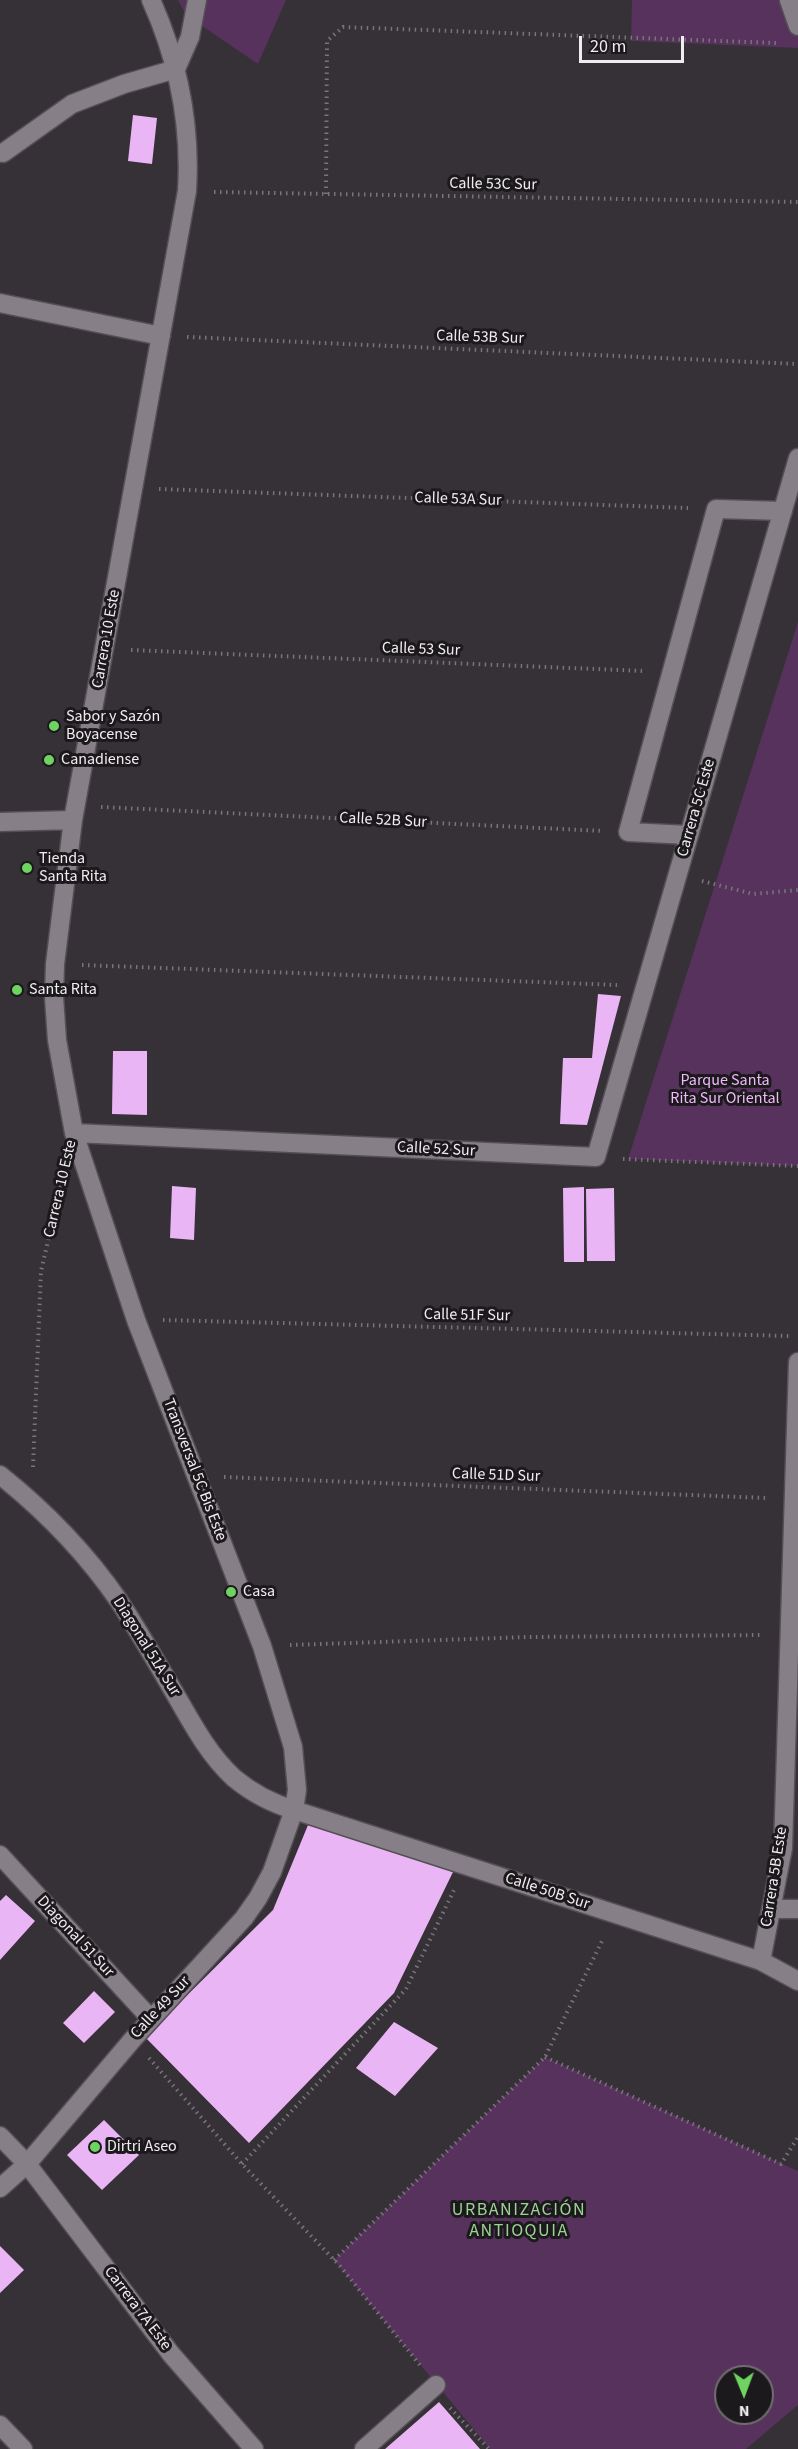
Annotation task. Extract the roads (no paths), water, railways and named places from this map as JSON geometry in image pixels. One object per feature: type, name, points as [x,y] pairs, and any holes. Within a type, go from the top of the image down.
[{"type":"street","name":"Carrera 10 Este","points":[[74,1133],[57,1040],[55,964],[75,813],[187,192],[189,169],[186,130],[176,69],[163,26],[151,0]]},
{"type":"street","points":[[3,153],[72,104],[124,84],[176,69],[190,37],[198,0]]},
{"type":"street","points":[[789,0],[798,26]]},
{"type":"street","points":[[0,303],[160,336]]},
{"type":"street","name":"Carrera 5C Este","points":[[596,1157],[798,458]]},
{"type":"street","points":[[689,835],[628,832],[716,509],[783,511]]},
{"type":"street","points":[[0,822],[75,813]]},
{"type":"street","name":"Calle 52 Sur","points":[[74,1133],[596,1157]]},
{"type":"street","name":"Transversal 5C Bis Este","points":[[74,1133],[136,1320],[262,1646],[293,1747],[297,1790],[294,1810]]},
{"type":"street","name":"Carrera 5B Este","points":[[761,1961],[783,1848],[792,1749],[789,1634],[795,1597],[794,1499],[798,1362]]},
{"type":"street","name":"Diagonal 51A Sur","points":[[0,1475],[56,1525],[89,1562],[118,1600],[196,1731],[223,1767],[255,1794],[294,1810]]},
{"type":"street","name":"Calle 50B Sur","points":[[294,1810],[761,1961],[798,1981]]},
{"type":"street","name":"Calle 49 Sur","points":[[0,2188],[27,2164],[132,2039],[244,1918],[258,1898],[284,1844],[294,1810]]},
{"type":"street","name":"Diagonal 51 Sur","points":[[0,1855],[151,2019]]},
{"type":"street","points":[[771,1909],[798,1909]]},
{"type":"street","name":"Carrera 7A Este","points":[[0,2136],[27,2164],[171,2354],[254,2449]]},
{"type":"street","points":[[364,2449],[436,2385]]},
{"type":"street","points":[[0,2425],[23,2449]]},
{"type":"place","name":"Sabor y Sazón Boyacense","points":[[54,726]]},
{"type":"place","name":"Canadiense","points":[[49,760]]},
{"type":"place","name":"Tienda Santa Rita","points":[[27,868]]},
{"type":"place","name":"Santa Rita","points":[[17,990]]},
{"type":"place","name":"Casa","points":[[231,1592]]},
{"type":"place","name":"Dirtri Aseo","points":[[95,2147]]},
{"type":"district","name":"URBANIZACIÓN ANTIOQUIA","points":[[519,2221]]},
{"type":"park label","name":"Parque Santa Rita Sur Oriental","points":[[725,1090]]}]
